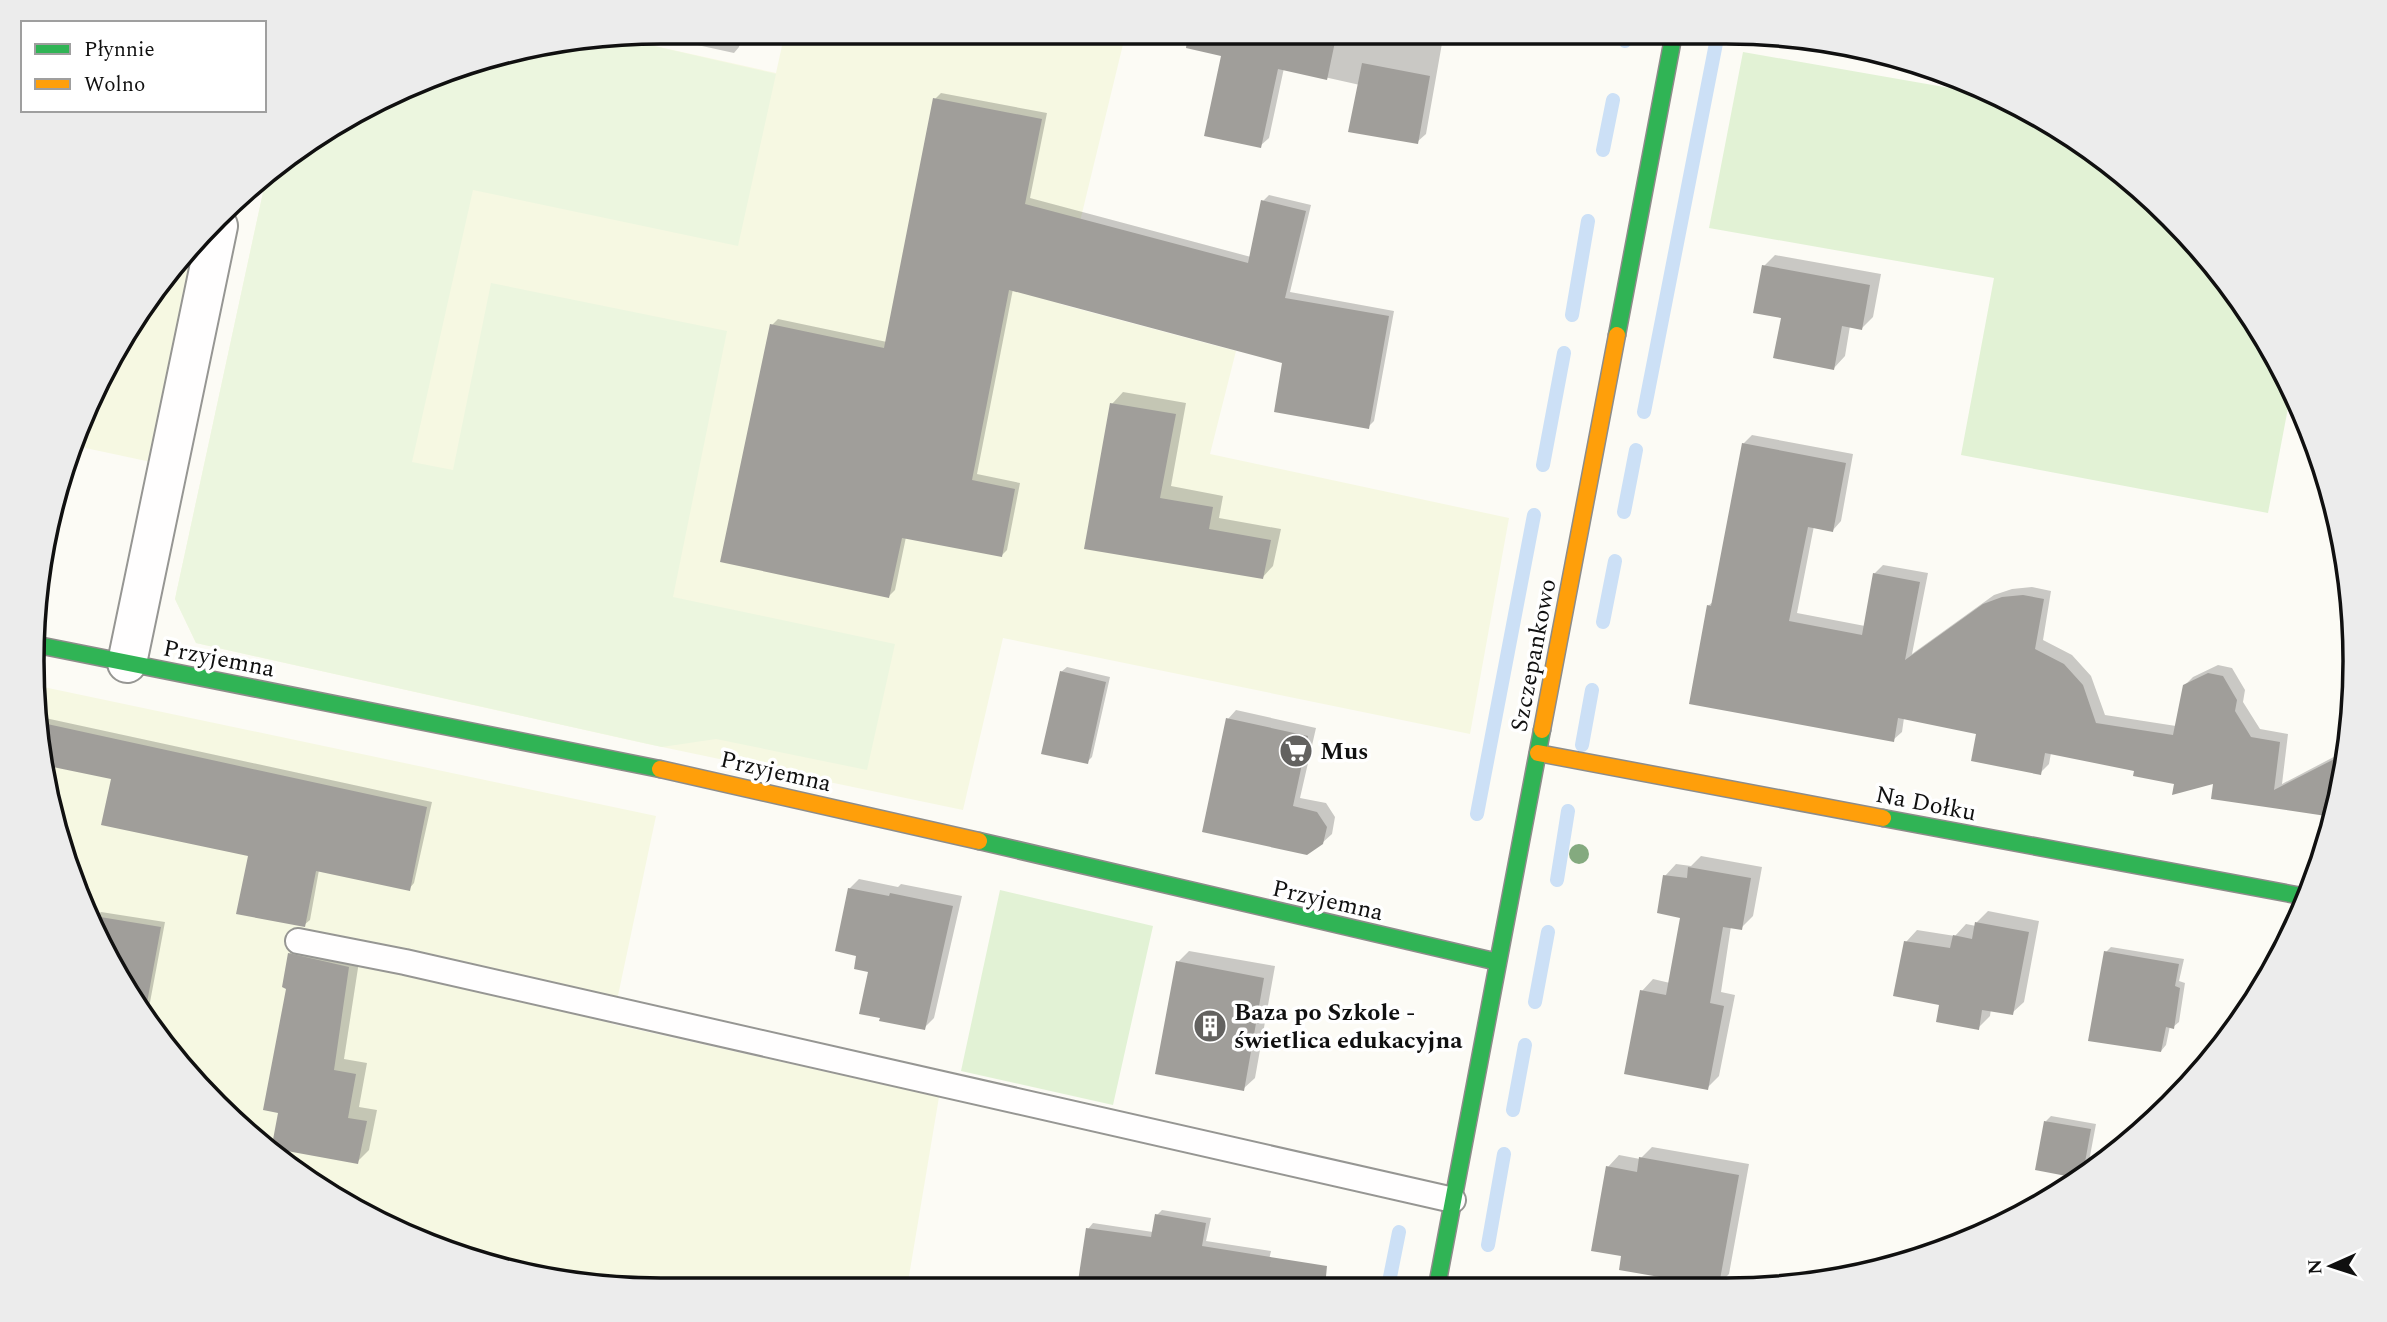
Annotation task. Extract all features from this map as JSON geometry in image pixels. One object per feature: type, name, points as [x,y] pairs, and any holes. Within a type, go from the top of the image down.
[{"type":"street","name":"Szczepankowo","points":[[1438,1278],[1672,44]]},
{"type":"street","points":[[127,663],[216,234]]},
{"type":"street","name":"Przyjemna","points":[[44,646],[707,778],[1498,962]]},
{"type":"street","name":"Na Dołku","points":[[1538,753],[2297,895]]},
{"type":"lane","points":[[298,942],[405,962],[1453,1200]]},
{"type":"green space","points":[[647,44],[776,73],[782,44],[1123,44],[1060,304],[1236,351],[1210,454],[1509,518],[1470,734],[1003,638],[963,810],[643,743],[196,643],[175,599],[264,189],[318,148],[388,107],[425,91],[501,65],[580,49]]},
{"type":"green space","points":[[647,44],[776,74],[738,246],[473,190],[412,462],[453,470],[491,283],[727,331],[673,597],[895,644],[867,770],[716,739],[662,747],[196,643],[175,599],[264,189],[318,148],[388,107],[463,77],[541,56],[580,49]]},
{"type":"green space","points":[[1743,52],[1958,89],[1999,107],[2069,148],[2133,197],[2190,254],[2239,318],[2261,352],[2288,407],[2268,513],[1961,455],[1994,278],[1709,228]]},
{"type":"green space","points":[[193,258],[151,462],[83,447],[107,388],[126,352],[171,285]]},
{"type":"green space","points":[[45,687],[656,816],[612,1024],[939,1097],[909,1278],[661,1278],[580,1273],[501,1257],[425,1231],[388,1215],[318,1174],[254,1125],[197,1068],[148,1004],[107,934],[77,859],[56,781],[49,742]]},
{"type":"green space","points":[[1000,890],[1153,926],[1113,1105],[961,1071]]},
{"type":"building","points":[[1186,44],[1335,44],[1327,80],[1278,69],[1261,148],[1204,136],[1221,56],[1186,48]]},
{"type":"building","points":[[1362,63],[1430,76],[1418,144],[1348,132]]},
{"type":"building","points":[[933,98],[1042,119],[1025,204],[1248,263],[1261,200],[1306,211],[1285,298],[1389,316],[1369,429],[1274,412],[1282,363],[1009,290],[972,480],[1015,489],[1002,557],[902,538],[889,598],[720,562],[770,324],[884,348]]},
{"type":"building","points":[[1762,265],[1870,285],[1862,330],[1842,326],[1834,370],[1773,358],[1781,318],[1753,313]]},
{"type":"building","points":[[1110,403],[1176,414],[1160,498],[1213,507],[1209,529],[1271,540],[1263,579],[1084,549]]},
{"type":"building","points":[[1742,443],[1846,463],[1833,532],[1808,527],[1789,621],[1862,635],[1873,573],[1920,582],[1905,660],[1983,604],[2002,597],[2023,595],[2044,599],[2035,649],[2064,664],[2083,685],[2096,723],[2173,735],[2183,685],[2208,673],[2223,676],[2237,700],[2235,711],[2251,737],[2280,742],[2274,790],[2335,759],[2323,816],[2211,799],[2213,784],[2172,795],[2174,784],[2133,776],[2134,771],[2045,753],[2041,775],[1971,761],[1976,734],[1898,718],[1894,742],[1689,704],[1707,605],[1711,606]]},
{"type":"building","points":[[1060,671],[1106,682],[1088,764],[1041,754]]},
{"type":"building","points":[[1226,718],[1308,736],[1293,806],[1317,812],[1327,827],[1323,844],[1307,855],[1202,832]]},
{"type":"building","points":[[47,724],[427,807],[410,891],[316,871],[305,927],[236,914],[248,856],[101,825],[111,779],[54,767]]},
{"type":"building","points":[[1688,867],[1751,878],[1742,930],[1723,927],[1710,1003],[1724,1006],[1708,1090],[1624,1074],[1640,990],[1666,995],[1680,918],[1657,913],[1663,875],[1687,878]]},
{"type":"building","points":[[848,888],[889,896],[890,893],[953,906],[925,1030],[859,1014],[868,972],[854,969],[856,956],[835,951]]},
{"type":"building","points":[[100,917],[161,927],[147,1002],[126,970]]},
{"type":"building","points":[[1975,922],[2029,932],[2013,1015],[1982,1010],[1979,1030],[1936,1022],[1939,1005],[1893,996],[1904,941],[1950,948],[1953,935],[1972,939]]},
{"type":"building","points":[[2104,951],[2179,964],[2175,986],[2180,988],[2174,1029],[2166,1027],[2161,1052],[2088,1041]]},
{"type":"building","points":[[288,953],[349,967],[334,1070],[356,1074],[348,1118],[367,1121],[358,1164],[284,1151],[273,1141],[278,1113],[263,1110],[286,989],[282,987]]},
{"type":"building","name":"Baza po Szkole - świetlica edukacyjna","points":[[1176,961],[1264,978],[1244,1091],[1155,1074]]},
{"type":"building","points":[[2044,1121],[2091,1129],[2085,1163],[2066,1176],[2035,1170]]},
{"type":"building","points":[[1639,1157],[1739,1175],[1720,1278],[1665,1278],[1619,1270],[1621,1256],[1591,1251],[1606,1166],[1637,1172]]},
{"type":"building","points":[[1155,1214],[1206,1223],[1202,1246],[1327,1266],[1326,1278],[1078,1278],[1086,1228],[1151,1237]]},
{"type":"waterway","points":[[1644,412],[1716,44]]},
{"type":"waterway","points":[[1603,150],[1613,100]]},
{"type":"waterway","points":[[1572,315],[1588,221]]},
{"type":"waterway","points":[[1543,465],[1564,353]]},
{"type":"waterway","points":[[1624,512],[1636,450]]},
{"type":"waterway","points":[[1477,814],[1534,515]]},
{"type":"waterway","points":[[1603,622],[1615,561]]},
{"type":"waterway","points":[[1582,745],[1592,690]]},
{"type":"waterway","points":[[1557,880],[1568,811]]},
{"type":"waterway","points":[[1535,1002],[1548,932]]},
{"type":"waterway","points":[[1513,1110],[1525,1045]]},
{"type":"waterway","points":[[1488,1245],[1504,1154]]},
{"type":"waterway","points":[[1390,1278],[1399,1232]]},
{"type":"traffic: fast","points":[[1617,335],[1672,44]]},
{"type":"traffic: fast","points":[[44,646],[660,769]]},
{"type":"traffic: fast","points":[[1439,1278],[1542,730]]},
{"type":"traffic: fast","points":[[1883,818],[2297,895]]},
{"type":"traffic: fast","points":[[979,841],[1498,962]]},
{"type":"traffic: slow","points":[[1542,730],[1617,335]]},
{"type":"traffic: slow","points":[[1538,753],[1883,818]]},
{"type":"traffic: slow","points":[[660,769],[979,841]]},
{"type":"place","name":"Mus","points":[[1296,751]]},
{"type":"place","name":"Baza po Szkole - świetlica edukacyjna","points":[[1210,1026]]}]
